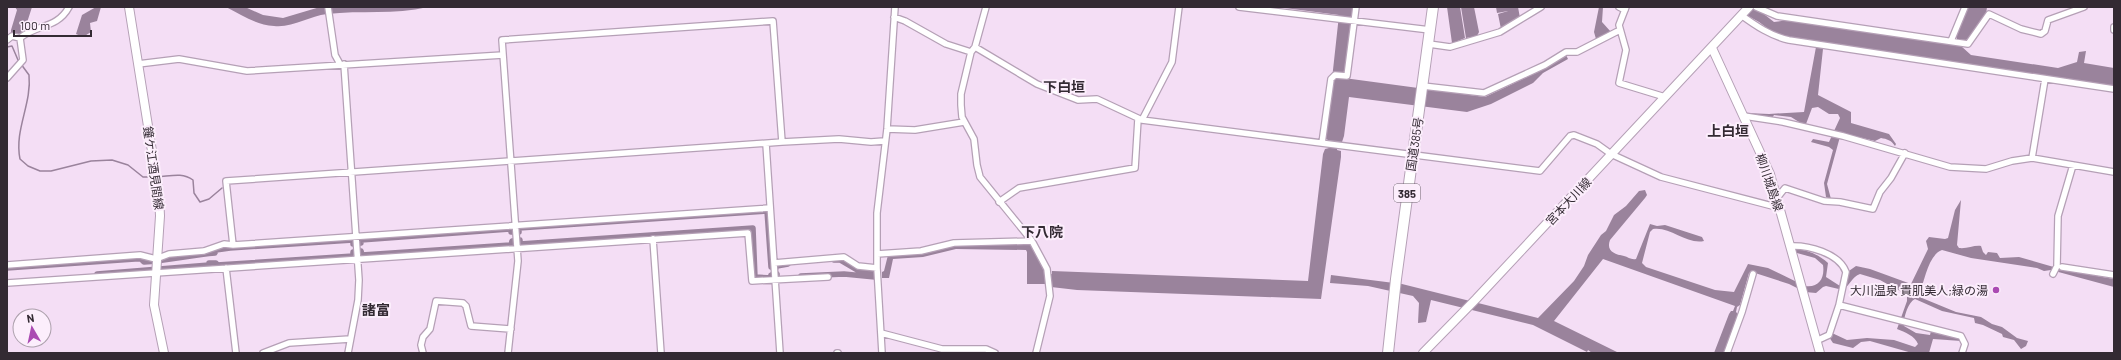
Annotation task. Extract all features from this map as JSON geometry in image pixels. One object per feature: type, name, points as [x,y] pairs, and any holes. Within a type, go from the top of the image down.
[{"type":"highway","name":"国道385号","points":[[1388,353],[1394,293],[1433,7]]},
{"type":"main road","name":"鐘ケ江酒見間線","points":[[128,7],[159,195],[160,216],[155,272],[154,305],[164,353]]},
{"type":"main road","points":[[1712,48],[1741,14],[1749,7]]},
{"type":"main road","name":"宮本大川線","points":[[1423,353],[1464,312],[1712,48]]},
{"type":"main road","name":"柳川城島線","points":[[1712,48],[1770,174],[1820,353]]},
{"type":"street","points":[[7,40],[12,36],[20,38],[30,32],[58,21],[69,7]]},
{"type":"street","points":[[328,7],[331,15],[335,55],[342,64],[358,258],[358,300],[348,353]]},
{"type":"street","points":[[882,353],[876,254],[877,213],[884,141],[887,129],[895,7]]},
{"type":"street","points":[[986,7],[975,47],[970,52],[961,94],[964,122],[969,127],[974,139],[976,165],[980,177],[1032,241],[1047,272],[1050,296],[1036,353]]},
{"type":"street","points":[[999,202],[1019,188],[1135,168],[1140,119],[1172,62],[1179,7]]},
{"type":"street","points":[[1239,7],[1430,30]]},
{"type":"street","points":[[1324,144],[1331,79],[1335,75],[1347,76],[1356,7]]},
{"type":"street","points":[[1429,44],[1450,47],[1500,32],[1541,7]]},
{"type":"street","points":[[1756,7],[1777,16],[1968,44],[1990,14],[2021,30],[2041,34],[2045,31],[2048,20],[2084,7]]},
{"type":"street","points":[[1951,41],[1965,7]]},
{"type":"street","points":[[1623,8],[1619,25],[1626,43],[1626,50],[1619,83],[1665,97]]},
{"type":"street","points":[[1741,14],[1763,30],[1778,38],[2114,89]]},
{"type":"street","points":[[894,17],[905,21],[946,44],[970,52]]},
{"type":"street","points":[[508,353],[518,273],[502,40],[773,21],[782,142]]},
{"type":"street","points":[[1423,86],[1484,93],[1545,65],[1566,52],[1577,52],[1620,30]]},
{"type":"street","points":[[7,78],[23,60],[20,38]]},
{"type":"street","points":[[975,47],[1043,86],[1078,100],[1097,99],[1140,119],[1540,171],[1570,136],[1574,135],[1597,144],[1611,154],[1661,177],[1780,208]]},
{"type":"street","points":[[138,64],[179,59],[248,71],[503,55]]},
{"type":"street","points":[[2032,158],[2045,79]]},
{"type":"street","points":[[1744,116],[1783,122],[1905,153],[1950,167],[1986,169],[2012,161],[2032,158],[2114,172]]},
{"type":"street","points":[[887,129],[915,130],[964,122]]},
{"type":"street","points":[[233,245],[226,180],[511,162],[782,142],[838,139],[871,142],[884,141]]},
{"type":"street","points":[[766,144],[780,353]]},
{"type":"street","points":[[1777,198],[1784,188],[1824,201],[1840,202],[1873,209],[1880,192],[1892,178],[1905,153]]},
{"type":"street","points":[[2053,274],[2060,266],[2058,216],[2073,165]]},
{"type":"street","points":[[7,265],[140,255],[156,260],[168,254],[204,251],[224,244],[233,245],[515,228],[770,208]]},
{"type":"street","points":[[7,283],[358,258],[653,240],[748,232],[752,281],[828,277]]},
{"type":"street","points":[[653,240],[661,353]]},
{"type":"street","points":[[876,254],[921,251],[954,243],[1032,241]]},
{"type":"street","points":[[1790,246],[1806,246],[1824,253],[1844,268],[1846,272],[1839,305],[1829,335],[1816,341]]},
{"type":"street","points":[[774,264],[844,257],[858,266],[877,268]]},
{"type":"street","points":[[2060,266],[2114,275]]},
{"type":"street","points":[[226,268],[236,353]]},
{"type":"street","points":[[1727,353],[1742,312],[1753,274]]},
{"type":"street","points":[[423,353],[421,345],[423,337],[430,329],[436,301],[463,303],[466,306],[470,326],[511,329]]},
{"type":"street","points":[[1839,305],[1961,336],[1964,344],[1962,353]]},
{"type":"street","points":[[881,333],[942,349],[986,349],[995,353]]},
{"type":"street","points":[[263,353],[289,342],[350,339]]},
{"type":"shaded area","points":[[15,7],[32,7],[24,32],[19,34],[11,33],[17,10]]},
{"type":"shaded area","points":[[96,7],[101,7],[97,21],[90,23],[91,32],[83,37],[76,34],[82,15]]},
{"type":"shaded area","points":[[226,7],[245,7],[263,15],[283,18],[320,7],[428,7],[390,12],[352,12],[327,14],[294,24],[274,26],[255,22]]},
{"type":"shaded area","points":[[1277,7],[1353,7],[1344,78],[1485,97],[1540,71],[1566,55],[1568,59],[1543,73],[1533,83],[1491,104],[1467,112],[1349,97],[1344,136],[1342,142],[1338,142],[1337,150],[1341,151],[1341,157],[1321,299],[1077,290],[1051,287],[1051,284],[1027,284],[1026,250],[956,249],[923,257],[893,259],[889,278],[882,278],[882,272],[884,271],[888,255],[955,245],[1031,244],[1044,270],[1044,275],[1052,274],[1052,271],[1308,281],[1323,154],[1325,149],[1329,148],[1330,141],[1326,139],[1326,134],[1339,15]]},
{"type":"shaded area","points":[[1447,7],[1460,7],[1465,38],[1453,43],[1452,43]]},
{"type":"shaded area","points":[[1461,7],[1474,7],[1479,32],[1477,36],[1466,38]]},
{"type":"shaded area","points":[[1496,7],[1518,7],[1520,18],[1501,29],[1498,14],[1508,11],[1497,13]]},
{"type":"shaded area","points":[[1599,7],[1603,7],[1602,22],[1611,32],[1596,39],[1594,32]]},
{"type":"shaded area","points":[[1968,7],[1987,7],[1986,15],[1966,41],[1957,39],[1956,37]]},
{"type":"shaded area","points":[[1752,9],[1760,11],[1774,22],[1788,20],[1961,46],[1971,55],[2058,68],[2077,62],[2079,52],[2086,51],[2084,63],[2114,68],[2114,87],[1876,51],[1865,48],[1791,38],[1771,31],[1746,15]]},
{"type":"shaded area","points":[[1816,47],[1823,49],[1818,95],[1851,112],[1851,123],[1889,134],[1896,144],[1895,146],[1887,139],[1883,138],[1875,141],[1841,133],[1827,184],[1831,199],[1826,197],[1824,183],[1833,150],[1829,147],[1811,142],[1813,139],[1829,142],[1840,118],[1838,114],[1829,114],[1818,107],[1812,108],[1806,124],[1799,123],[1791,117],[1774,115],[1772,118],[1746,113],[1769,114],[1804,112]]},
{"type":"shaded area","points":[[1645,190],[1647,195],[1645,198],[1610,240],[1610,249],[1617,254],[1631,259],[1636,259],[1650,224],[1657,226],[1665,225],[1702,237],[1704,241],[1698,242],[1666,230],[1653,229],[1650,232],[1642,263],[1646,267],[1715,290],[1734,292],[1748,264],[1768,268],[1805,286],[1817,284],[1822,278],[1823,265],[1815,258],[1797,253],[1795,251],[1796,249],[1813,253],[1828,263],[1826,277],[1840,286],[1846,273],[1856,266],[1870,269],[1911,284],[1928,249],[1926,241],[1929,237],[1948,238],[1955,210],[1961,200],[1957,245],[1959,248],[1981,246],[1986,255],[1988,252],[1997,253],[2000,258],[2019,257],[2064,270],[2114,279],[2114,287],[2051,270],[2044,271],[2037,268],[1971,258],[1942,250],[1933,257],[1930,263],[1919,294],[1922,298],[1956,312],[1981,317],[1992,324],[2002,327],[2017,338],[2028,341],[2026,346],[2021,349],[2014,340],[2003,337],[2002,334],[1975,323],[1974,318],[1942,311],[1915,299],[1906,311],[1904,326],[1916,333],[1930,335],[1931,331],[1959,338],[1962,341],[1933,339],[1929,353],[1912,353],[1870,341],[1861,342],[1853,348],[1833,343],[1829,337],[1832,333],[1847,340],[1867,338],[1894,340],[1915,347],[1918,344],[1912,337],[1897,329],[1907,301],[1907,295],[1880,280],[1860,274],[1855,277],[1843,290],[1826,286],[1816,293],[1805,292],[1789,284],[1752,272],[1749,273],[1740,305],[1737,307],[1736,312],[1738,314],[1724,353],[1714,353],[1729,314],[1733,311],[1735,306],[1603,259],[1554,321],[1619,353],[1592,353],[1588,350],[1587,352],[1533,325],[1431,300],[1426,322],[1418,323],[1419,303],[1413,296],[1368,286],[1330,283],[1331,275],[1402,284],[1538,318],[1574,281],[1584,266],[1588,255],[1601,235],[1606,231],[1614,215],[1626,206],[1639,191]]},
{"type":"waterway","points":[[7,47],[12,46],[18,60],[29,75],[28,96],[19,138],[20,159],[28,166],[40,171],[51,171],[91,161],[112,160],[128,165],[143,177],[153,177]]},
{"type":"waterway","points":[[158,177],[181,175],[193,180],[194,193],[200,202],[209,199],[222,188]]},
{"type":"waterway","points":[[7,268],[135,259],[141,259],[144,262],[215,253],[216,250],[230,248],[353,240],[353,244],[361,243],[361,240],[511,229],[511,232],[519,232],[519,228],[767,211],[771,267],[776,268],[777,266],[788,264]]},
{"type":"waterway","points":[[97,274],[209,265],[209,263],[216,263],[217,265],[353,256],[353,252],[361,251],[362,255],[511,245],[512,241],[520,240],[520,244],[753,228],[755,277],[772,278],[771,275],[777,274],[777,277]]},
{"type":"waterway","points":[[801,276],[844,274],[875,277],[875,272],[857,270],[840,260],[834,260]]},
{"type":"place","name":"大川温泉 貴肌美人;緑の湯","points":[[1996,290]]},
{"type":"district","name":"下白垣","points":[[1064,86]]},
{"type":"district","name":"上白垣","points":[[1728,130]]},
{"type":"district","name":"下八院","points":[[1042,231]]},
{"type":"district","name":"諸富","points":[[376,309]]}]
